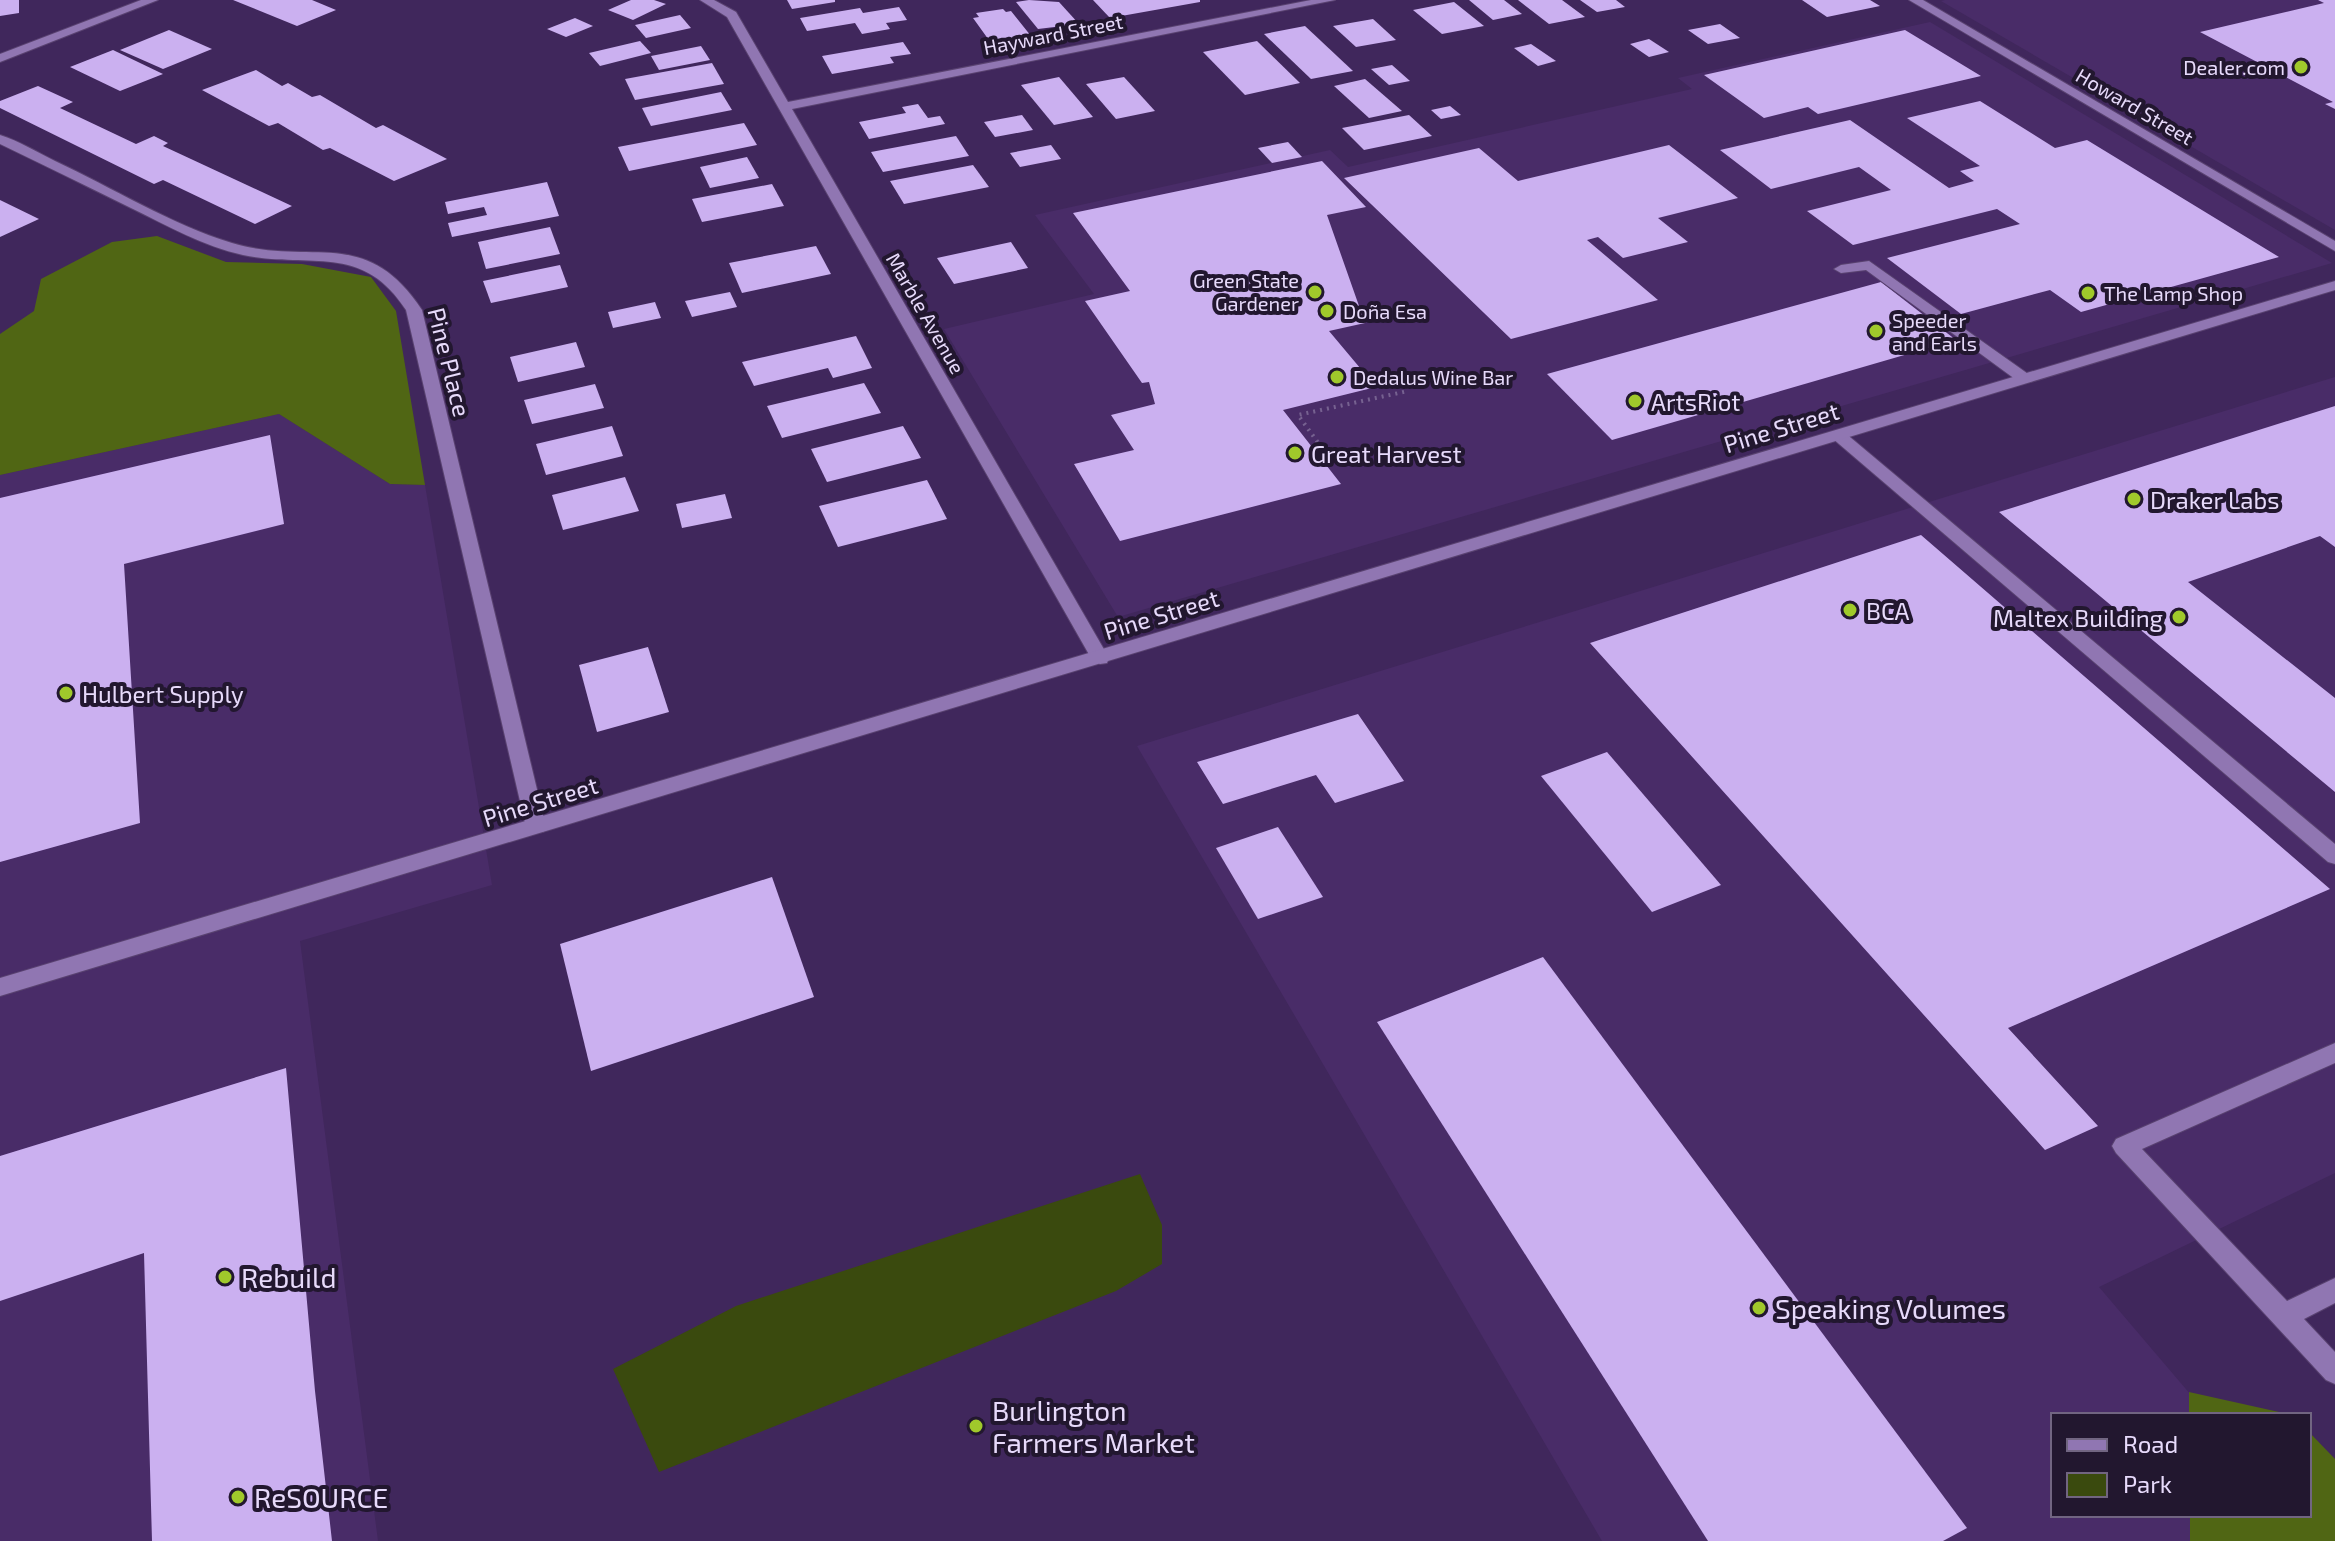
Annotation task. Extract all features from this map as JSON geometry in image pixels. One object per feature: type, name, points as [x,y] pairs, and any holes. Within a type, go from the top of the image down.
[{"type":"street","points":[[0,58],[152,0]]},
{"type":"street","name":"Marble Avenue","points":[[706,0],[732,15],[1100,658]]},
{"type":"street","name":"Hayward Street","points":[[785,107],[1329,0]]},
{"type":"street","name":"Howard Street","points":[[1915,0],[2335,247]]},
{"type":"street","name":"Pine Place","points":[[0,139],[178,226],[228,246],[259,253],[350,258],[382,271],[403,289],[417,325],[536,827]]},
{"type":"street","points":[[1841,269],[1869,265],[2025,379]]},
{"type":"street","name":"Pine Street","points":[[0,987],[2333,288]]},
{"type":"street","points":[[1838,435],[2335,856]]},
{"type":"street","points":[[2335,1053],[2124,1146],[2335,1371]]},
{"type":"street","points":[[2283,1316],[2335,1290]]},
{"type":"path","points":[[1330,459],[1298,415],[1408,391]]},
{"type":"shaded area","points":[[1945,0],[2335,0],[2335,230],[1941,1]]},
{"type":"shaded area","points":[[1930,22],[2332,263],[1118,617],[944,329],[1094,294],[1035,215],[1330,150],[1348,167],[1692,89],[1678,78]]},
{"type":"shaded area","points":[[2335,377],[2335,1173],[2099,1287],[2206,1413],[2051,1413],[2051,1517],[2296,1517],[2316,1541],[1602,1541],[1137,746]]},
{"type":"shaded area","points":[[279,414],[390,484],[425,485],[492,885],[300,941],[378,1541],[0,1541],[0,475]]},
{"type":"green space","points":[[157,236],[226,262],[302,264],[371,277],[396,311],[425,485],[390,484],[279,414],[0,475],[0,334],[34,311],[41,279],[112,242]]},
{"type":"green space","points":[[1140,1174],[1162,1225],[1162,1264],[1116,1291],[659,1472],[613,1369],[736,1306]]},
{"type":"green space","points":[[2189,1392],[2284,1413],[2189,1413]]},
{"type":"green space","points":[[2311,1434],[2335,1459],[2335,1541],[2190,1541],[2190,1517],[2311,1517]]},
{"type":"building","points":[[0,0],[19,0],[19,13],[0,16]]},
{"type":"building","points":[[233,0],[312,0],[336,10],[297,26]]},
{"type":"building","points":[[631,0],[654,0],[666,4],[633,20],[608,10]]},
{"type":"building","points":[[787,0],[835,0],[835,2],[792,9]]},
{"type":"building","points":[[1093,0],[1200,0],[1200,2],[1110,18]]},
{"type":"building","points":[[1469,0],[1504,0],[1522,14],[1493,20]]},
{"type":"building","points":[[1518,0],[1562,0],[1585,17],[1549,24]]},
{"type":"building","points":[[1580,0],[1616,0],[1625,7],[1597,12]]},
{"type":"building","points":[[1802,0],[1870,0],[1880,6],[1827,17]]},
{"type":"building","name":"Dealer.com","points":[[2318,0],[2335,0],[2335,109],[2325,104],[2333,102],[2200,32],[2324,3]]},
{"type":"building","points":[[1016,2],[1059,2],[1079,24],[1038,29]]},
{"type":"building","points":[[1454,2],[1484,26],[1442,34],[1413,10]]},
{"type":"building","points":[[899,7],[907,20],[886,23],[890,29],[862,34],[855,23],[807,31],[800,18],[860,8],[863,13]]},
{"type":"building","points":[[1003,9],[1011,11],[1031,36],[991,43],[973,18],[979,17],[976,13]]},
{"type":"building","points":[[680,15],[691,28],[646,38],[635,25]]},
{"type":"building","points":[[575,18],[593,26],[566,37],[547,29]]},
{"type":"building","points":[[1373,19],[1396,40],[1356,47],[1333,26]]},
{"type":"building","points":[[1720,24],[1740,38],[1708,44],[1688,30]]},
{"type":"building","points":[[1305,26],[1353,71],[1311,79],[1264,34]]},
{"type":"building","points":[[169,30],[212,49],[163,69],[120,50]]},
{"type":"building","points":[[1905,30],[1981,76],[1818,114],[1808,107],[1764,118],[1704,75]]},
{"type":"building","points":[[1649,39],[1669,52],[1649,57],[1630,44]]},
{"type":"building","points":[[640,41],[651,53],[600,66],[589,53]]},
{"type":"building","points":[[1257,41],[1300,83],[1245,95],[1203,52]]},
{"type":"building","points":[[903,42],[911,54],[890,57],[894,63],[832,74],[822,56]]},
{"type":"building","points":[[1531,44],[1556,61],[1538,66],[1514,48]]},
{"type":"building","points":[[701,46],[710,60],[659,70],[651,56]]},
{"type":"building","points":[[113,50],[163,74],[120,91],[70,67]]},
{"type":"building","points":[[712,63],[724,84],[635,100],[625,79]]},
{"type":"building","points":[[1392,65],[1410,81],[1389,85],[1371,69]]},
{"type":"building","points":[[256,70],[282,86],[288,83],[312,97],[320,95],[376,128],[383,125],[447,159],[394,181],[330,148],[323,150],[278,123],[269,126],[202,90]]},
{"type":"building","points":[[1059,77],[1093,117],[1054,125],[1021,85]]},
{"type":"building","points":[[1124,77],[1155,111],[1116,119],[1086,84]]},
{"type":"building","points":[[1365,79],[1402,111],[1369,118],[1334,86]]},
{"type":"building","points":[[38,86],[73,102],[60,108],[136,144],[154,136],[168,143],[163,146],[292,206],[255,224],[163,180],[154,184],[0,108],[0,101]]},
{"type":"building","points":[[721,92],[732,110],[651,126],[642,108]]},
{"type":"building","points":[[1980,101],[2055,148],[2087,140],[2279,257],[2081,312],[2050,290],[1961,314],[1887,258],[2020,224],[1997,209],[1853,245],[1807,211],[1891,190],[1859,167],[1771,189],[1720,150],[1850,120],[1949,188],[1974,181],[1960,171],[1980,166],[1907,118]]},
{"type":"building","points":[[918,104],[928,118],[940,116],[945,124],[869,139],[859,122],[906,113],[902,107]]},
{"type":"building","points":[[1450,106],[1461,115],[1441,119],[1431,110]]},
{"type":"building","points":[[1022,115],[1033,130],[995,137],[984,122]]},
{"type":"building","points":[[1409,115],[1432,136],[1364,150],[1342,128]]},
{"type":"building","points":[[744,123],[757,145],[629,171],[618,147]]},
{"type":"building","points":[[956,136],[969,156],[883,172],[871,152]]},
{"type":"building","points":[[1288,142],[1302,157],[1272,163],[1258,148]]},
{"type":"building","points":[[1051,145],[1061,159],[1020,167],[1010,153]]},
{"type":"building","points":[[1669,145],[1738,198],[1658,218],[1688,242],[1623,258],[1598,237],[1587,240],[1658,300],[1511,339],[1344,178],[1479,148],[1518,181]]},
{"type":"building","points":[[747,157],[759,178],[710,188],[700,167]]},
{"type":"building","points":[[1322,161],[1366,207],[1327,215],[1365,323],[1329,331],[1376,387],[1283,410],[1341,484],[1120,541],[1074,464],[1134,450],[1111,415],[1155,404],[1149,382],[1142,383],[1085,301],[1130,291],[1073,213]]},
{"type":"building","points":[[973,165],[989,187],[904,204],[890,181]]},
{"type":"building","points":[[547,182],[559,216],[452,237],[448,223],[487,215],[484,207],[448,214],[445,202]]},
{"type":"building","points":[[772,184],[784,206],[702,222],[692,199]]},
{"type":"building","points":[[0,200],[39,219],[0,237]]},
{"type":"building","points":[[550,227],[560,254],[486,269],[478,242]]},
{"type":"building","points":[[1011,242],[1028,268],[954,284],[937,258]]},
{"type":"building","points":[[816,246],[831,274],[742,293],[729,263]]},
{"type":"building","points":[[560,265],[568,287],[491,303],[483,281]]},
{"type":"building","points":[[1881,282],[1956,340],[1612,440],[1547,374]]},
{"type":"building","points":[[730,292],[737,307],[692,317],[685,301]]},
{"type":"building","points":[[655,302],[661,318],[613,328],[608,312]]},
{"type":"building","points":[[856,336],[872,368],[833,378],[828,368],[754,386],[742,362]]},
{"type":"building","points":[[576,342],[585,367],[518,382],[510,357]]},
{"type":"building","points":[[864,383],[881,413],[782,438],[767,406]]},
{"type":"building","points":[[595,384],[604,408],[532,424],[524,400]]},
{"type":"building","name":"Maltex Building","points":[[2335,406],[2335,547],[2320,536],[2188,582],[2335,698],[2335,792],[1999,512]]},
{"type":"building","points":[[612,426],[623,456],[546,475],[536,444]]},
{"type":"building","points":[[903,426],[921,458],[827,482],[811,449]]},
{"type":"building","name":"Hulbert Supply","points":[[270,435],[284,524],[124,564],[140,823],[0,862],[0,498]]},
{"type":"building","points":[[625,477],[639,511],[563,530],[552,495]]},
{"type":"building","points":[[927,480],[947,519],[838,547],[819,506]]},
{"type":"building","points":[[725,494],[732,518],[682,528],[676,504]]},
{"type":"building","points":[[1921,535],[2330,889],[2008,1028],[2098,1126],[2045,1150],[1590,643]]},
{"type":"building","points":[[648,647],[669,712],[597,732],[579,665]]},
{"type":"building","points":[[1358,714],[1404,781],[1335,803],[1316,775],[1223,804],[1197,762]]},
{"type":"building","points":[[1607,752],[1721,885],[1652,912],[1541,776]]},
{"type":"building","points":[[1278,827],[1323,897],[1258,919],[1216,848]]},
{"type":"building","points":[[772,877],[814,997],[591,1071],[560,944]]},
{"type":"building","points":[[1543,957],[1967,1528],[1943,1541],[1708,1541],[1377,1022]]},
{"type":"building","name":"Rebuild","points":[[286,1068],[315,1391],[332,1541],[152,1541],[144,1253],[0,1301],[0,1156]]},
{"type":"place","name":"Dealer.com","points":[[2301,67]]},
{"type":"place","name":"Green State Gardener","points":[[1315,292]]},
{"type":"place","name":"The Lamp Shop","points":[[2088,293]]},
{"type":"place","name":"Doña Esa","points":[[1327,311]]},
{"type":"place","name":"Speeder and Earls","points":[[1876,331]]},
{"type":"place","name":"Dedalus Wine Bar","points":[[1337,377]]},
{"type":"place","name":"ArtsRiot","points":[[1635,401]]},
{"type":"place","name":"Great Harvest","points":[[1295,453]]},
{"type":"place","name":"Draker Labs","points":[[2134,499]]},
{"type":"place","name":"BCA","points":[[1850,610]]},
{"type":"place","name":"Maltex Building","points":[[2179,617]]},
{"type":"place","name":"Hulbert Supply","points":[[66,693]]},
{"type":"place","name":"Rebuild","points":[[225,1277]]},
{"type":"place","name":"Speaking Volumes","points":[[1759,1308]]},
{"type":"place","name":"Burlington Farmers Market","points":[[976,1426]]},
{"type":"place","name":"ReSOURCE","points":[[238,1497]]}]
